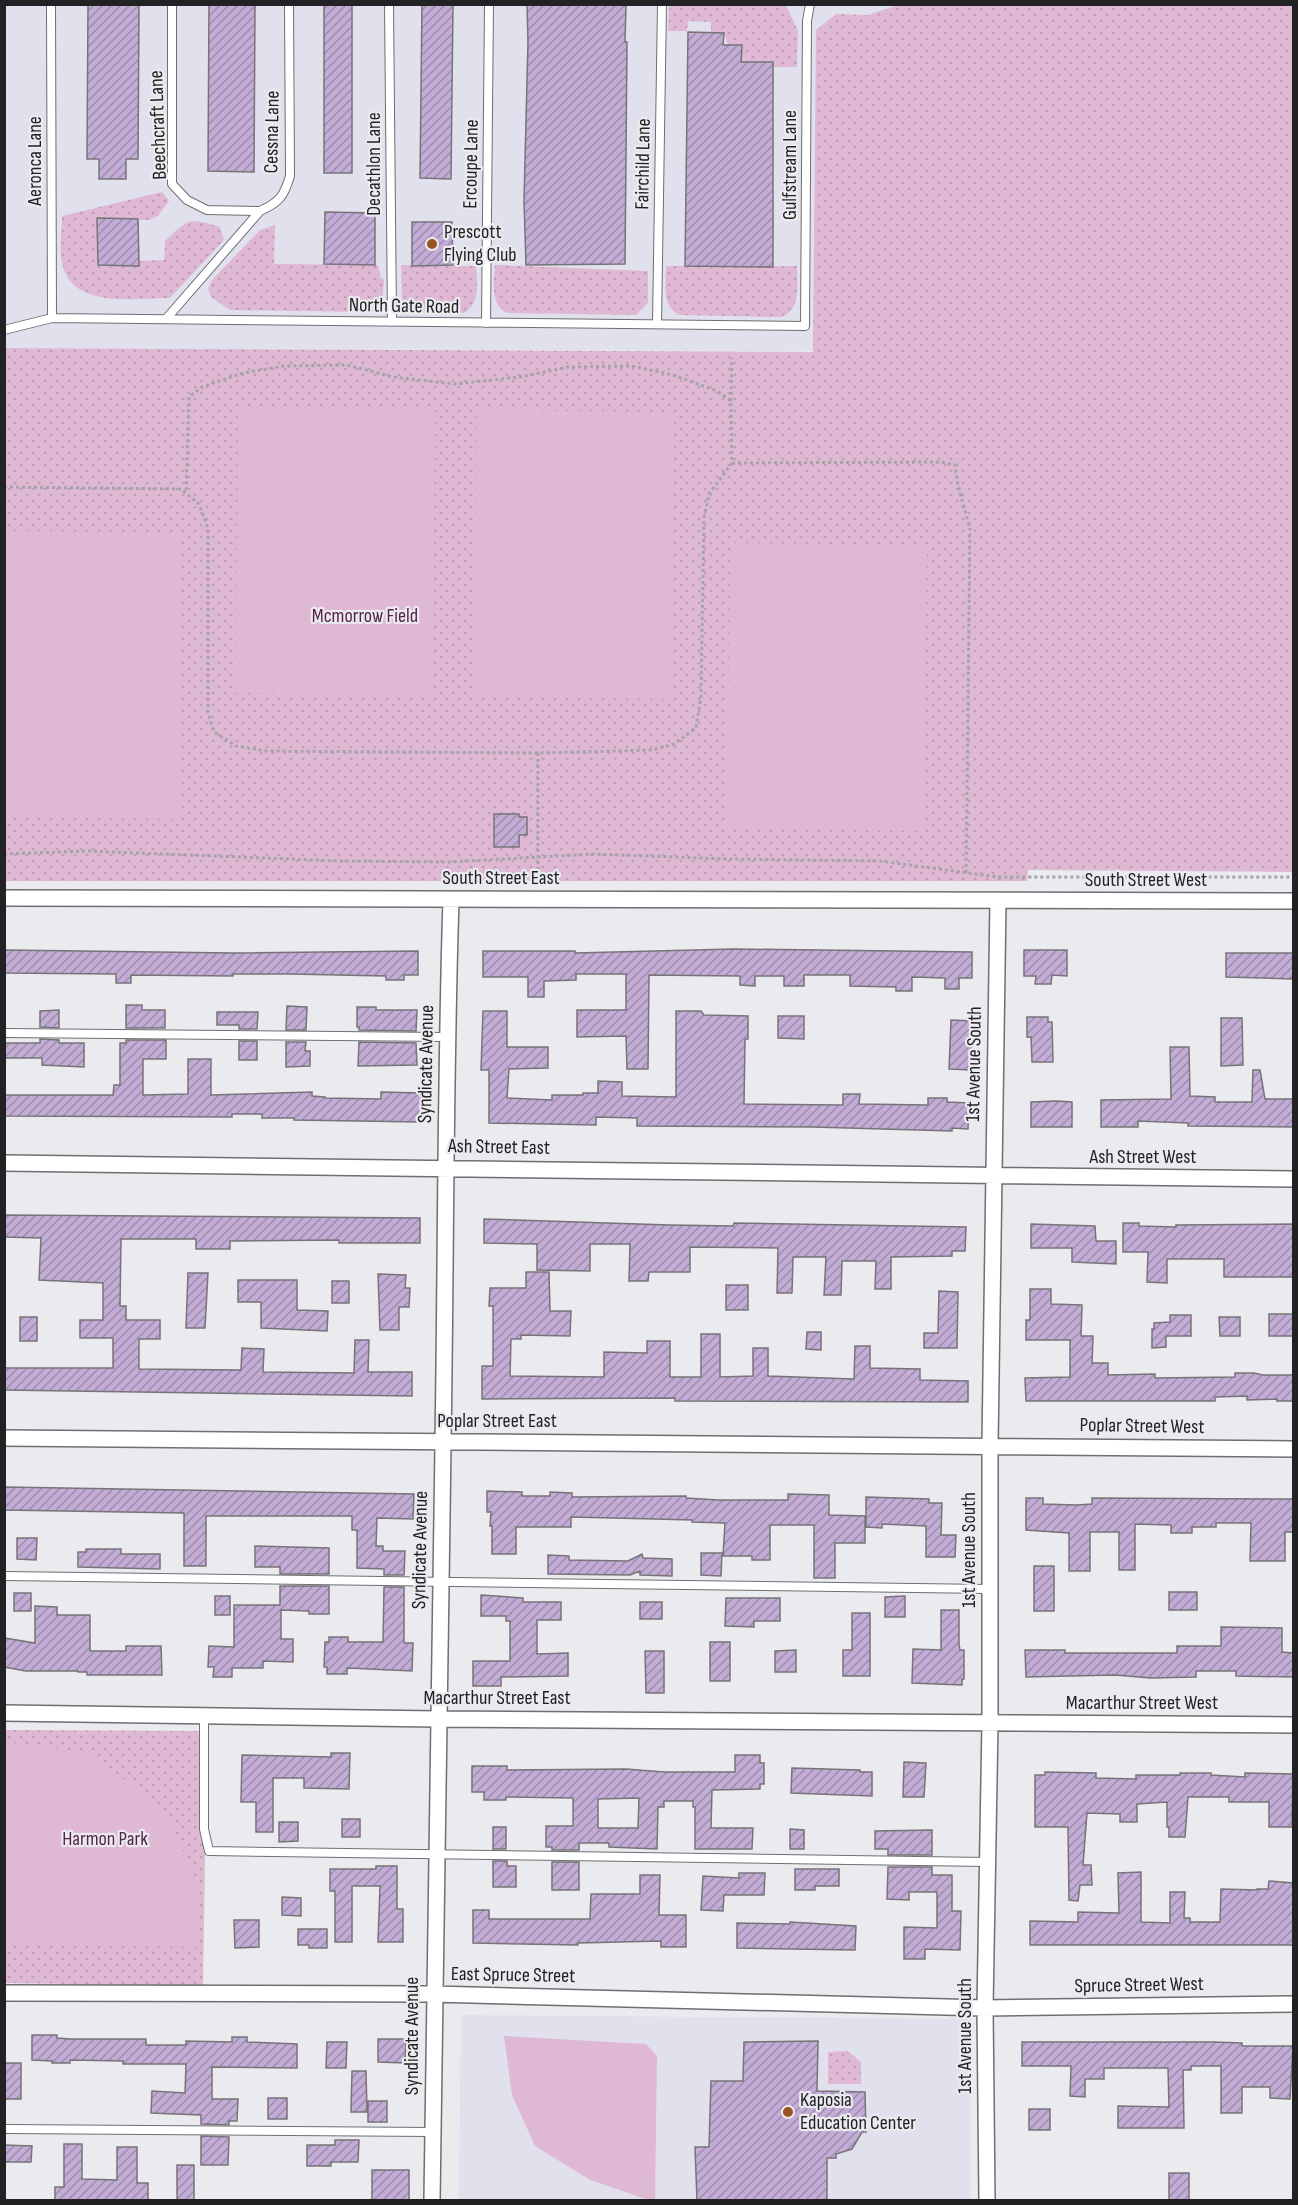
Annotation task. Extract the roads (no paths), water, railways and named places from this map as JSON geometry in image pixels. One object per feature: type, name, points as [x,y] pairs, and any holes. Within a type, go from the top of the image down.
[{"type":"street","name":"South Street East","points":[[4,898],[998,900]]},
{"type":"street","name":"Syndicate Avenue","points":[[432,2200],[445,1167],[451,900]]},
{"type":"street","name":"South Street West","points":[[998,900],[1293,901]]},
{"type":"street","name":"1st Avenue South","points":[[987,2200],[985,2008],[990,1722],[992,1177],[998,900]]},
{"type":"street","name":"Ash Street East","points":[[4,1163],[445,1167],[992,1177]]},
{"type":"street","name":"Ash Street West","points":[[992,1177],[1293,1179]]},
{"type":"street","name":"Poplar Street East","points":[[4,1438],[990,1445]]},
{"type":"street","name":"Poplar Street West","points":[[990,1445],[1293,1449]]},
{"type":"street","name":"Macarthur Street East","points":[[4,1713],[438,1719],[990,1722]]},
{"type":"street","name":"Macarthur Street West","points":[[990,1722],[1293,1725]]},
{"type":"street","name":"East Spruce Street","points":[[4,1993],[433,1994],[985,2008]]},
{"type":"street","name":"Spruce Street West","points":[[985,2008],[1293,2004]]},
{"type":"lane","name":"Aeronca Lane","points":[[51,4],[52,318]]},
{"type":"lane","name":"Beechcraft Lane","points":[[172,4],[172,184],[187,200],[207,210],[260,211]]},
{"type":"lane","name":"Cessna Lane","points":[[166,319],[260,211],[276,204],[286,191],[290,176],[290,4]]},
{"type":"lane","name":"Decathlon Lane","points":[[389,4],[392,322]]},
{"type":"lane","name":"Ercoupe Lane","points":[[486,323],[489,4]]},
{"type":"lane","name":"Fairchild Lane","points":[[657,324],[662,4]]},
{"type":"lane","name":"Gulfstream Lane","points":[[805,326],[807,21],[810,4]]},
{"type":"lane","name":"North Gate Road","points":[[4,330],[52,318],[805,326]]},
{"type":"lane","points":[[4,1033],[447,1037]]},
{"type":"lane","points":[[4,1576],[990,1589]]},
{"type":"lane","points":[[204,1716],[204,1829],[209,1851],[988,1862]]},
{"type":"lane","points":[[4,2129],[433,2132]]},
{"type":"place","name":"Prescott Flying Club","points":[[432,244]]},
{"type":"place","name":"Kaposia Education Center","points":[[788,2112]]},
{"type":"park label","name":"Mcmorrow Field","points":[[365,616]]},
{"type":"park label","name":"Harmon Park","points":[[105,1839]]}]
